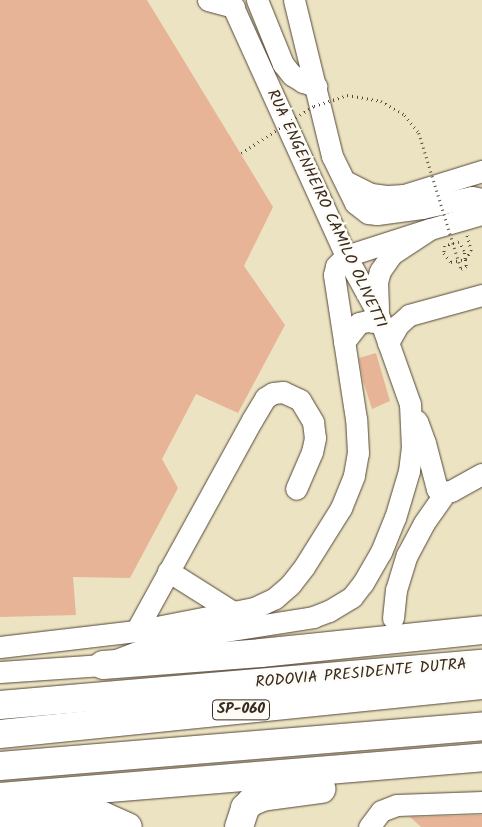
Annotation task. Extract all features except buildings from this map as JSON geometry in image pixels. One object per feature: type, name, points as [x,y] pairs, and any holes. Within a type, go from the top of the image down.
[{"type":"highway","points":[[103,665],[261,653],[482,630]]},
{"type":"highway","name":"RODOVIA PRESIDENTE DUTRA","points":[[0,705],[482,664]]},
{"type":"highway","name":"RODOVIA PRESIDENTE DUTRA","points":[[0,734],[482,685]]},
{"type":"highway","name":"SP-060","points":[[0,766],[482,726]]},
{"type":"highway","points":[[0,797],[477,769]]},
{"type":"highway","points":[[239,827],[245,808],[250,802],[262,797],[477,769]]},
{"type":"highway","points":[[0,820],[103,816],[128,827]]},
{"type":"street","points":[[208,0],[232,4]]},
{"type":"street","points":[[257,0],[283,64],[292,75],[302,82],[316,86]]},
{"type":"street","points":[[294,0],[332,156],[351,197],[360,208],[377,214],[422,208],[472,198],[482,199]]},
{"type":"street","name":"RUA ENGENHEIRO CAMILO OLIVETTI","points":[[0,672],[103,665],[150,647],[181,638],[312,617],[329,612],[352,597],[363,583],[390,532],[410,471],[412,440],[410,404],[380,318],[346,256],[232,4]]},
{"type":"street","points":[[344,181],[371,194],[404,195],[482,171]]},
{"type":"street","points":[[0,647],[136,631],[254,608],[275,598],[304,567],[341,508],[354,475],[358,453],[356,419],[334,275],[336,266],[346,256],[482,214]]},
{"type":"street","points":[[344,342],[359,323],[380,318],[376,296],[377,282],[386,262],[402,246],[430,229]]},
{"type":"street","points":[[388,343],[398,325],[409,316],[482,295]]},
{"type":"street","points":[[136,631],[252,420],[265,398],[273,393],[283,392],[300,400],[313,422],[315,438],[312,452],[296,489]]},
{"type":"street","points":[[410,404],[426,443],[434,483],[440,491],[446,492]]},
{"type":"street","points":[[390,532],[446,492],[482,474]]},
{"type":"street","points":[[393,618],[396,590],[407,555],[424,523],[446,492]]},
{"type":"street","points":[[168,571],[233,612]]},
{"type":"street","points":[[369,827],[381,811],[396,805],[482,802]]},
{"type":"path","points":[[241,153],[314,106],[347,95],[381,101],[405,116],[419,133],[453,243],[458,261],[461,268],[466,266],[465,259],[459,242],[453,243],[445,246],[444,253],[451,262],[458,261],[465,259],[471,251]]}]
